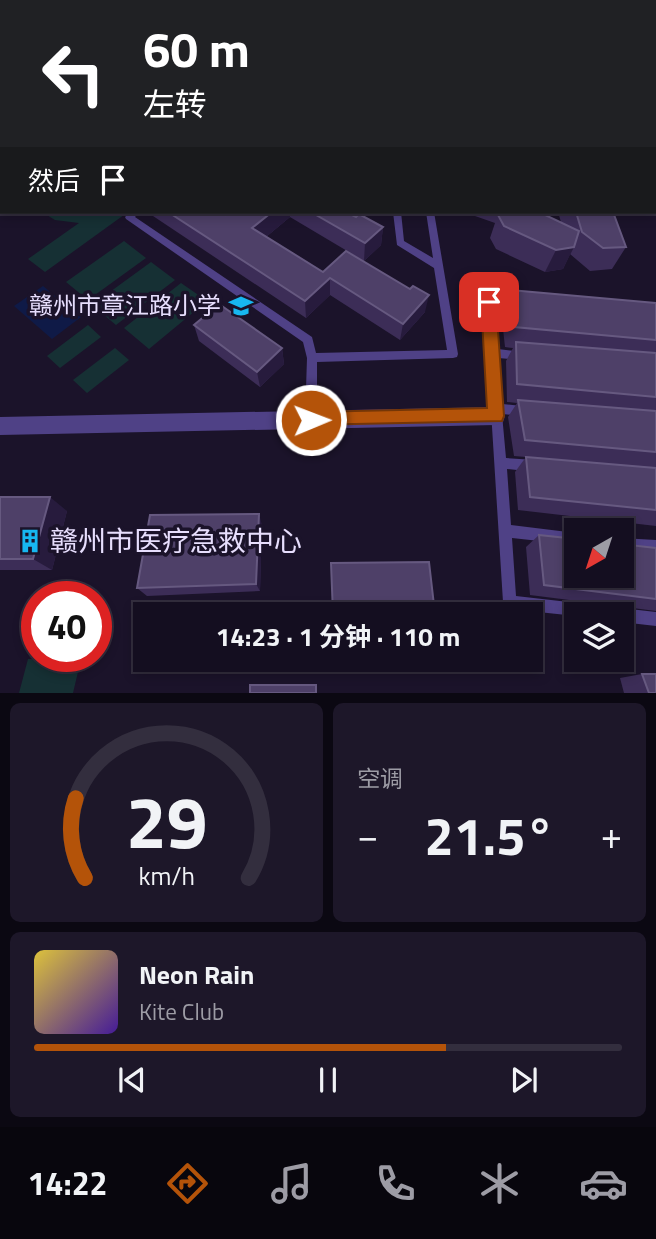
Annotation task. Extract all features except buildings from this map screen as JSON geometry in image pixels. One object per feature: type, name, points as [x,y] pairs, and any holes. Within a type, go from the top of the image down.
[{"type":"street","points":[[0,426],[311,420],[495,412]]},
{"type":"lane","points":[[132,214],[128,217],[308,340],[312,358],[311,420]]},
{"type":"lane","points":[[397,214],[400,243],[438,266]]},
{"type":"lane","points":[[312,358],[453,354],[430,214]]},
{"type":"lane","points":[[531,306],[489,302],[510,602],[564,608]]},
{"type":"lane","points":[[491,353],[532,356]]},
{"type":"lane","points":[[495,412],[535,412]]},
{"type":"lane","points":[[499,463],[552,467]]},
{"type":"lane","points":[[505,531],[564,538]]},
{"type":"lane","points":[[634,545],[656,547]]},
{"type":"lane","points":[[634,617],[656,619]]},
{"type":"green space","points":[[45,214],[125,214],[45,272],[28,259],[79,223],[55,220]]},
{"type":"green space","points":[[124,241],[146,258],[88,300],[66,282]]},
{"type":"green space","points":[[151,262],[175,280],[116,325],[92,305]]},
{"type":"green space","points":[[181,283],[207,301],[149,349],[124,328]]},
{"type":"green space","points":[[88,325],[101,337],[60,368],[47,356]]},
{"type":"green space","points":[[115,348],[129,360],[87,393],[73,380]]},
{"type":"green space","points":[[25,672],[78,672],[73,693],[19,693]]},
{"type":"water","points":[[43,286],[81,317],[52,339],[14,306]]},
{"type":"place","name":"赣州市章江路小学","points":[[241,306]]},
{"type":"place","name":"赣州市医疗急救中心","points":[[30,541]]},
{"type":"route","points":[[311,420],[496,416],[489,302]]}]
